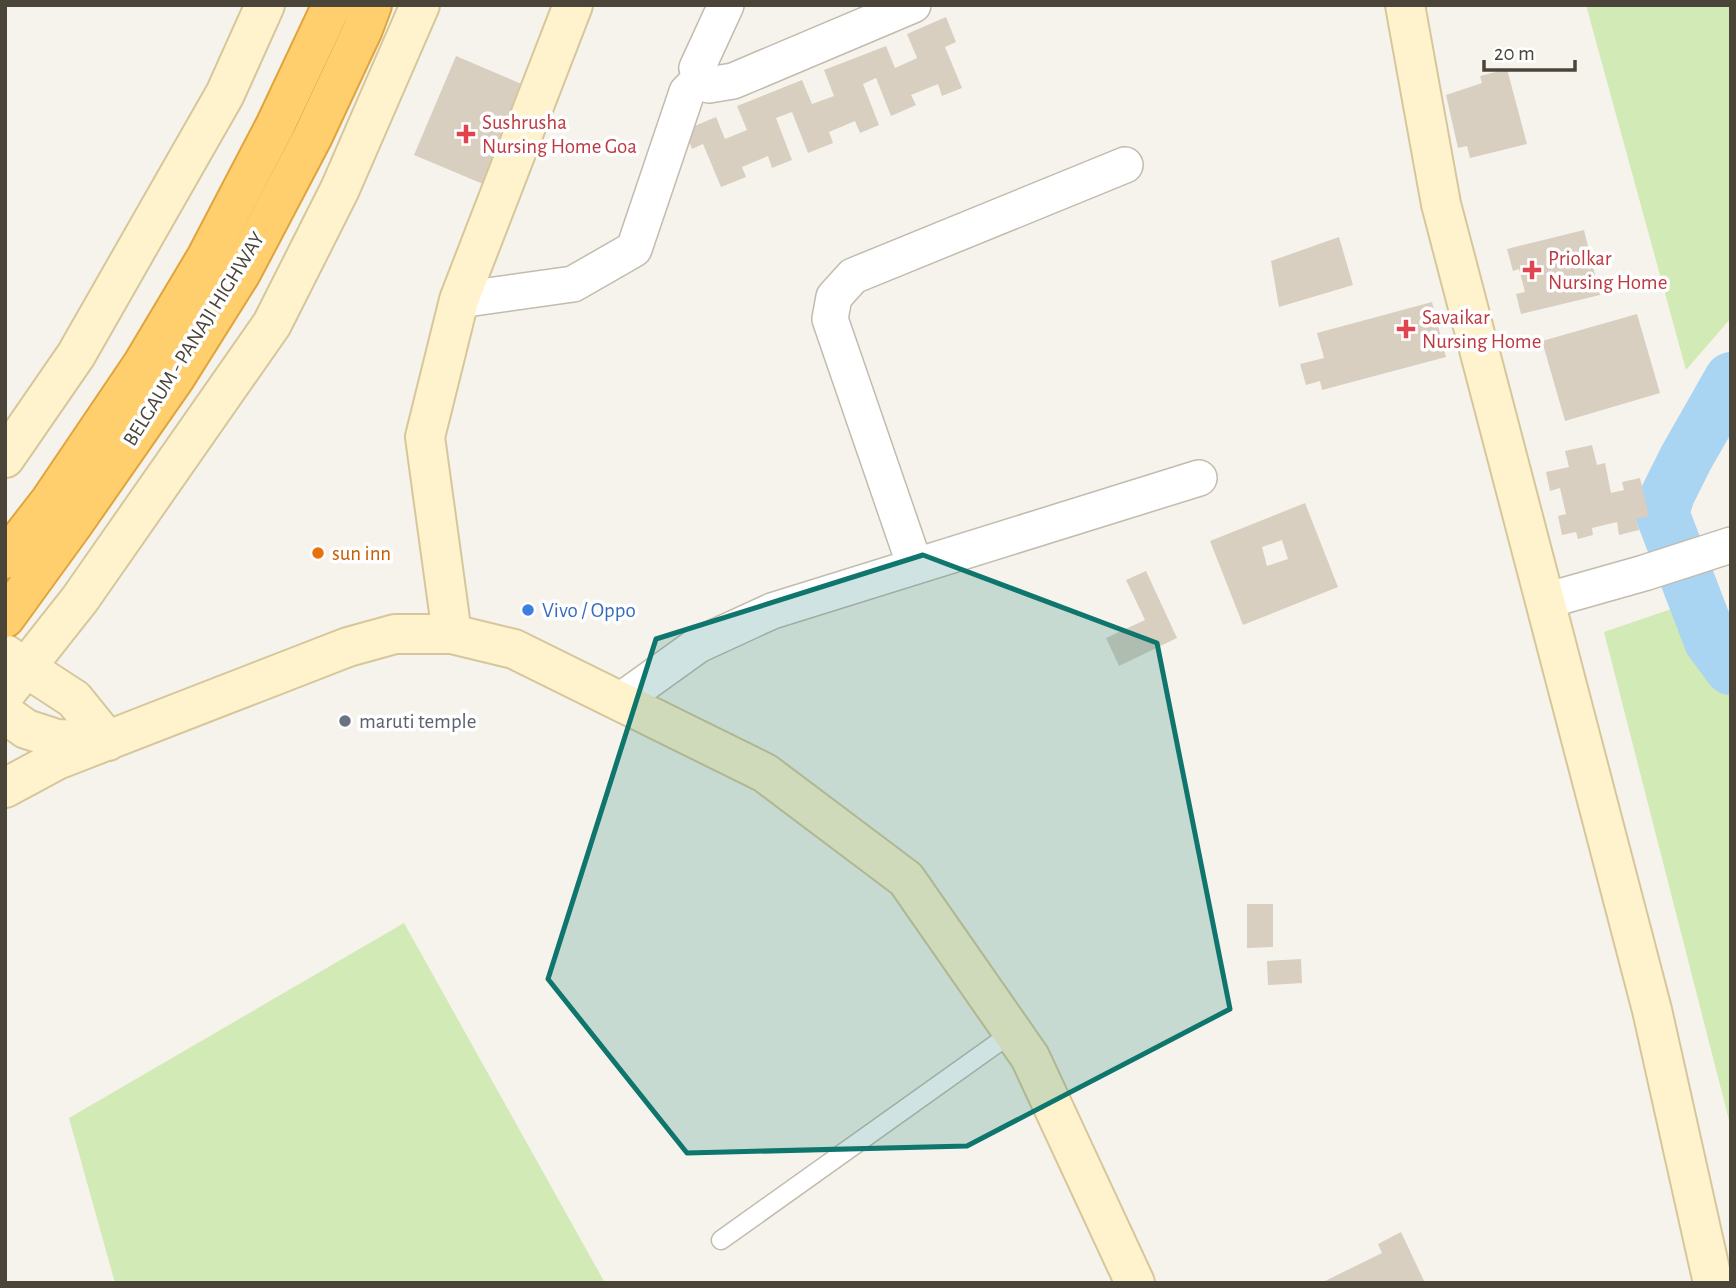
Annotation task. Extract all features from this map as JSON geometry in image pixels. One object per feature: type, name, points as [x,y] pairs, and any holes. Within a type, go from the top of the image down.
[{"type":"highway","name":"BELGAUM - PANAJI HIGHWAY","points":[[5,559],[50,501],[142,365],[206,258],[275,126],[332,5]]},
{"type":"highway","name":"BELGAUM - PANAJI HIGHWAY","points":[[9,612],[175,377],[241,273],[312,138],[372,5]]},
{"type":"street","points":[[5,458],[76,355],[225,94],[265,5]]},
{"type":"street","points":[[108,741],[74,699],[12,672],[80,599],[272,324],[340,189],[420,5]]},
{"type":"street","points":[[452,634],[425,437],[458,300],[573,5]]},
{"type":"street","points":[[726,5],[698,68],[709,85],[733,81],[913,5]]},
{"type":"street","points":[[1405,5],[1440,204],[1652,1010],[1713,1283]]},
{"type":"street","points":[[458,300],[573,285],[634,249],[687,92],[703,76]]},
{"type":"street","points":[[915,566],[830,319],[834,297],[853,276],[1125,165]]},
{"type":"street","points":[[620,701],[698,645],[772,611],[1199,478]]},
{"type":"street","points":[[1545,601],[1731,545]]},
{"type":"street","points":[[5,788],[57,760],[348,647],[395,634],[452,634],[514,649],[765,773],[906,879],[1030,1057],[1135,1283]]},
{"type":"street","points":[[5,714],[26,729],[57,739],[108,741]]},
{"type":"lane","points":[[721,1240],[1013,1032]]},
{"type":"highlighted area","points":[[923,555],[1157,643],[1230,1009],[967,1146],[687,1153],[548,979],[656,639]]},
{"type":"green space","points":[[1586,5],[1731,5],[1731,318],[1686,370]]},
{"type":"green space","points":[[1709,596],[1731,656],[1731,1128],[1604,632]]},
{"type":"green space","points":[[404,923],[605,1283],[115,1283],[69,1118]]},
{"type":"building","points":[[946,17],[956,42],[945,47],[962,88],[942,96],[938,84],[911,95],[916,105],[891,116],[876,78],[863,84],[879,125],[860,133],[855,121],[829,132],[833,143],[808,153],[792,112],[776,118],[792,160],[772,168],[768,156],[742,167],[746,177],[721,187],[703,144],[692,149],[685,130],[716,117],[725,139],[747,130],[737,106],[802,80],[812,104],[834,96],[824,70],[886,46],[895,68],[917,58],[907,34]]},
{"type":"building","points":[[456,56],[524,85],[483,184],[414,155]]},
{"type":"building","points":[[1507,69],[1527,144],[1470,158],[1467,146],[1458,148],[1446,95],[1482,83],[1480,76]]},
{"type":"building","points":[[1584,230],[1600,295],[1521,314],[1516,294],[1525,292],[1519,269],[1513,271],[1507,249]]},
{"type":"building","points":[[1339,237],[1353,285],[1279,307],[1271,261]]},
{"type":"building","points":[[1432,302],[1446,357],[1322,390],[1320,381],[1306,385],[1300,364],[1324,358],[1317,333]]},
{"type":"building","points":[[1637,314],[1660,393],[1565,421],[1542,341]]},
{"type":"building","points":[[1592,445],[1597,465],[1605,463],[1611,493],[1624,490],[1622,482],[1640,478],[1649,516],[1636,519],[1639,530],[1619,535],[1617,522],[1592,528],[1593,535],[1578,539],[1576,532],[1562,535],[1558,516],[1566,514],[1560,488],[1550,491],[1546,472],[1569,467],[1565,451]]},
{"type":"building","points":[[1305,503],[1338,587],[1243,625],[1210,541]],"holes":[[[1282,540],[1288,559],[1267,566],[1262,547]]]},
{"type":"building","points":[[1146,571],[1177,638],[1119,666],[1106,638],[1145,620],[1126,580]]},
{"type":"building","points":[[1247,904],[1273,904],[1273,947],[1247,948]]},
{"type":"building","points":[[1301,959],[1302,983],[1268,985],[1267,961]]},
{"type":"building","points":[[1401,1232],[1425,1283],[1321,1283],[1382,1253],[1378,1244]]},
{"type":"waterway","points":[[1731,379],[1686,458],[1662,513],[1711,641],[1731,668]]},
{"type":"place","name":"Sushrusha Nursing Home Goa","points":[[466,134]]},
{"type":"place","name":"Priolkar Nursing Home","points":[[1532,270]]},
{"type":"place","name":"Savaikar Nursing Home","points":[[1406,329]]},
{"type":"place","name":"sun inn","points":[[318,553]]},
{"type":"place","name":"Vivo / Oppo","points":[[528,610]]},
{"type":"place","name":"maruti temple","points":[[345,721]]}]
